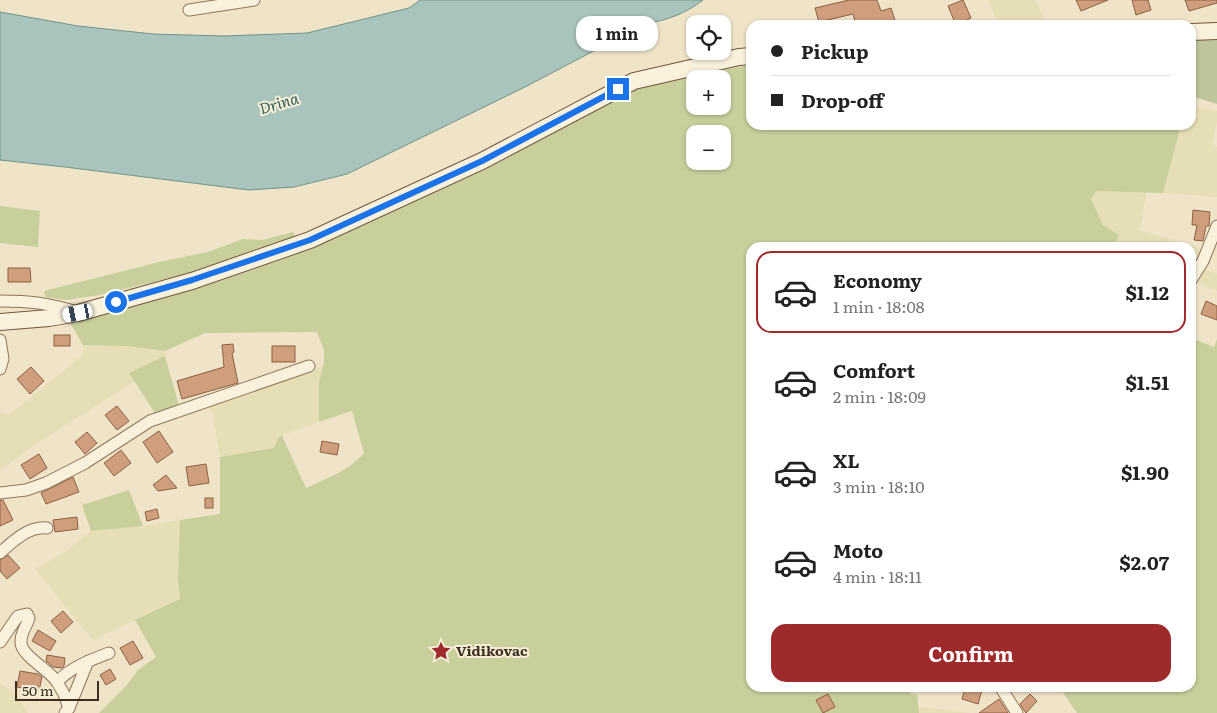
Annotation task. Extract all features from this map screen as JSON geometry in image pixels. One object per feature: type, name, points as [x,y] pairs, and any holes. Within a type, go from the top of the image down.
[{"type":"street","points":[[188,10],[254,0]]},
{"type":"street","points":[[1196,32],[1217,31]]},
{"type":"street","points":[[0,322],[49,318],[78,313],[192,280],[310,240],[482,161],[634,81],[746,56]]},
{"type":"street","points":[[1196,272],[1203,261],[1217,226]]},
{"type":"street","points":[[0,300],[25,300],[51,304],[78,313]]},
{"type":"street","points":[[0,340],[3,359],[0,369]]},
{"type":"street","points":[[0,493],[26,490],[46,483],[85,463],[150,421],[309,366]]},
{"type":"street","points":[[0,553],[14,540],[29,531],[40,527],[47,528]]},
{"type":"street","points":[[0,642],[18,616],[27,614],[29,618],[21,644],[30,658],[53,676],[64,694],[67,711]]},
{"type":"street","points":[[57,682],[63,675],[88,661],[109,653]]},
{"type":"street","points":[[67,711],[88,661]]},
{"type":"street","points":[[1003,692],[1016,713]]},
{"type":"shaded area","points":[[988,0],[1035,0],[1045,20],[997,20]]},
{"type":"shaded area","points":[[1196,107],[1217,111],[1217,122],[1212,145],[1217,147],[1217,197],[1163,193],[1180,130],[1196,130]]},
{"type":"shaded area","points":[[1096,191],[1147,191],[1140,230],[1178,242],[1116,242],[1119,235],[1103,225],[1091,199]]},
{"type":"shaded area","points":[[1196,248],[1204,250],[1196,263]]},
{"type":"shaded area","points":[[1204,268],[1217,274],[1217,291],[1196,281]]},
{"type":"shaded area","points":[[83,345],[128,346],[165,351],[165,356],[129,373],[134,382],[34,445],[0,470],[0,412],[9,415],[84,354]]},
{"type":"shaded area","points":[[323,366],[319,383],[319,422],[278,437],[274,448],[220,457],[213,415],[209,404]]},
{"type":"shaded area","points":[[180,520],[178,578],[180,599],[93,640],[35,569],[63,553],[91,531]]},
{"type":"shaded area","points":[[0,684],[14,692],[28,713],[0,713]]},
{"type":"shaded area","points":[[919,707],[970,713],[919,713]]},
{"type":"green space","points":[[1217,38],[1217,104],[1196,98],[1196,39]]},
{"type":"green space","points":[[744,66],[746,66],[746,130],[1180,130],[1163,193],[1096,191],[1091,199],[1103,225],[1119,235],[1116,242],[746,242],[746,692],[910,692],[917,695],[919,713],[99,713],[127,685],[137,671],[156,657],[135,620],[180,599],[178,578],[180,520],[220,514],[220,457],[274,448],[278,438],[282,436],[306,488],[352,465],[364,453],[352,411],[319,422],[319,383],[324,362],[324,350],[317,332],[205,333],[165,351],[128,346],[83,345],[70,323],[135,305],[311,248],[487,169],[638,87],[686,77],[686,115],[731,115],[731,70],[724,70]]},
{"type":"green space","points":[[0,206],[40,211],[38,247],[0,243]]},
{"type":"green space","points":[[293,232],[296,237],[189,273],[100,295],[66,300],[45,297],[44,291],[159,262],[208,252],[243,239],[263,240]]},
{"type":"green space","points":[[1217,339],[1217,713],[1077,713],[1063,692],[1196,692],[1196,340],[1214,347]]},
{"type":"green space","points":[[165,356],[181,413],[160,421],[129,373]]},
{"type":"green space","points":[[129,490],[143,526],[91,531],[82,505]]},
{"type":"water","name":"Drina","points":[[420,0],[703,0],[676,16],[645,24],[525,87],[347,174],[294,187],[249,190],[0,160],[0,12],[78,26],[153,34],[224,36],[307,33],[409,8]]},
{"type":"building","points":[[849,0],[877,0],[881,11],[891,8],[895,20],[855,20],[853,14],[828,20],[818,20],[815,8]]},
{"type":"building","points":[[963,0],[971,18],[954,20],[948,6]]},
{"type":"building","points":[[1076,0],[1108,0],[1081,11]]},
{"type":"building","points":[[1132,0],[1148,0],[1151,10],[1136,15]]},
{"type":"building","points":[[1185,0],[1217,0],[1217,3],[1189,11]]},
{"type":"building","points":[[1193,210],[1210,212],[1209,226],[1206,226],[1203,241],[1194,240],[1197,225],[1192,225]]},
{"type":"building","points":[[8,268],[30,268],[31,282],[8,282]]},
{"type":"building","points":[[1206,301],[1217,306],[1217,320],[1201,314]]},
{"type":"building","points":[[54,335],[70,335],[70,346],[54,346]]},
{"type":"building","points":[[233,344],[234,352],[232,353],[238,383],[182,399],[177,381],[224,367],[222,345]]},
{"type":"building","points":[[272,346],[295,346],[295,362],[272,362]]},
{"type":"building","points":[[31,367],[44,381],[30,394],[17,379]]},
{"type":"building","points":[[117,406],[129,421],[117,430],[105,415]]},
{"type":"building","points":[[159,431],[173,452],[157,463],[143,442]]},
{"type":"building","points":[[87,432],[97,443],[85,454],[75,442]]},
{"type":"building","points":[[322,441],[339,444],[337,455],[320,452]]},
{"type":"building","points":[[121,450],[131,463],[114,476],[104,463]]},
{"type":"building","points":[[39,454],[47,468],[30,479],[21,465]]},
{"type":"building","points":[[206,464],[209,483],[189,486],[186,467]]},
{"type":"building","points":[[166,475],[177,488],[158,491],[153,485]]},
{"type":"building","points":[[73,477],[79,492],[46,504],[41,493]]},
{"type":"building","points":[[205,498],[213,498],[213,508],[205,508]]},
{"type":"building","points":[[0,500],[3,500],[13,520],[0,526]]},
{"type":"building","points":[[157,509],[159,518],[147,521],[145,512]]},
{"type":"building","points":[[77,517],[78,529],[55,532],[53,520]]},
{"type":"building","points":[[8,555],[20,568],[7,579],[0,571],[0,560]]},
{"type":"building","points":[[63,611],[73,622],[61,633],[51,621]]},
{"type":"building","points":[[38,630],[56,641],[50,651],[32,641]]},
{"type":"building","points":[[133,641],[143,658],[130,665],[120,648]]},
{"type":"building","points":[[47,655],[65,658],[64,666],[62,668],[53,667],[46,661]]},
{"type":"building","points":[[110,669],[116,679],[106,685],[100,675]]},
{"type":"building","points":[[20,671],[38,674],[42,677],[39,691],[17,687]]},
{"type":"building","points":[[964,692],[981,692],[978,704],[962,699]]},
{"type":"building","points":[[828,694],[835,707],[823,713],[816,700]]},
{"type":"building","points":[[1030,694],[1037,701],[1026,713],[1020,704]]},
{"type":"building","points":[[999,699],[1008,713],[979,713]]},
{"type":"place","name":"Vidikovac","points":[[441,651]]},
{"type":"route","points":[[116,302],[192,280],[310,240],[482,161],[618,89]]}]
